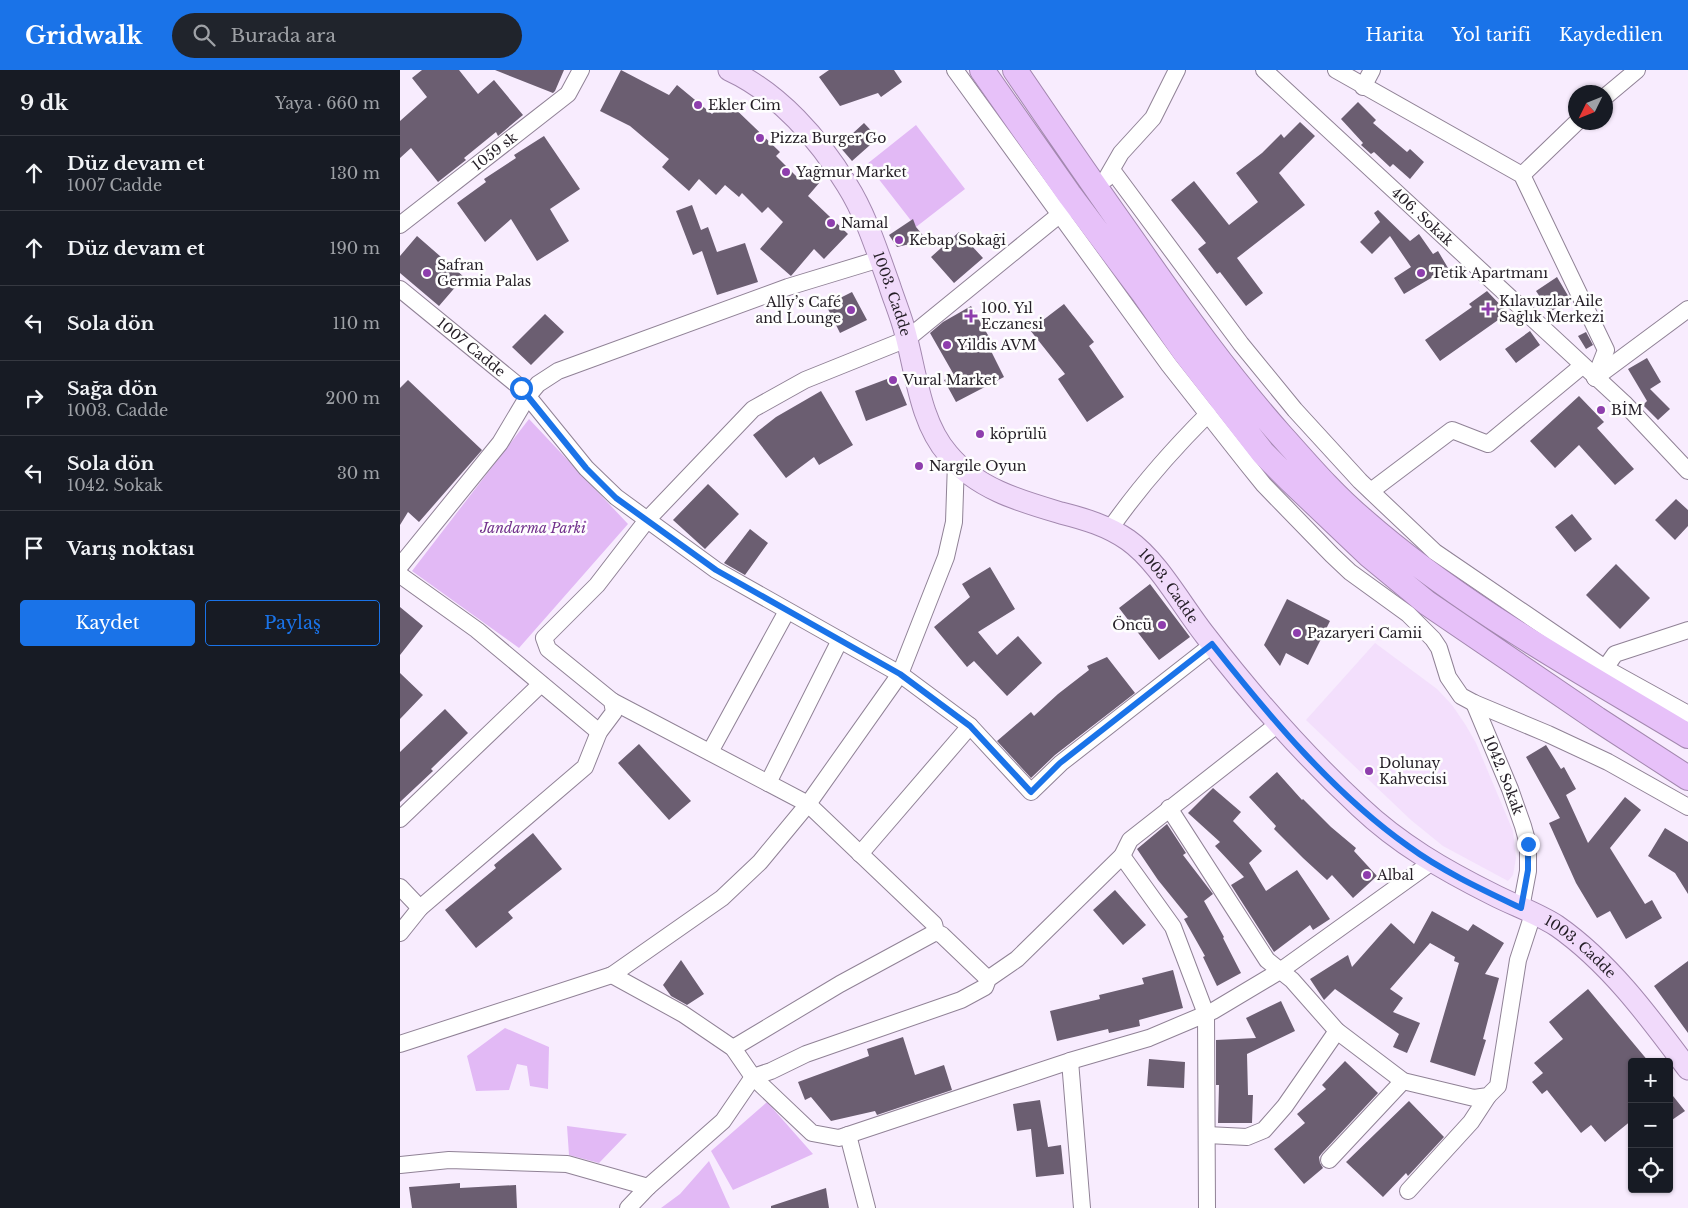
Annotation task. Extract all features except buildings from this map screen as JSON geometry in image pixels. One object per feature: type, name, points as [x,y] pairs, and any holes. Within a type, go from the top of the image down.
[{"type":"highway","points":[[982,70],[1067,209],[1144,294],[1192,362],[1263,452],[1348,536],[1427,603],[1589,714],[1688,778]]},
{"type":"highway","points":[[1015,70],[1189,321],[1254,404],[1309,466],[1360,518],[1446,587],[1601,675],[1688,736]]},
{"type":"main road","name":"1003. Cadde","points":[[729,70],[766,92],[785,107],[830,159],[848,186],[873,238],[907,339],[924,408],[935,436],[948,455],[987,486],[1009,497],[1090,521],[1110,529],[1129,540],[1161,574],[1212,644],[1257,701],[1319,768],[1361,808],[1388,832],[1432,862],[1560,928],[1596,958],[1651,1022],[1688,1070]]},
{"type":"street","name":"1059 sk","points":[[400,225],[568,94],[581,70]]},
{"type":"street","points":[[955,70],[1067,209],[1169,365],[1264,485],[1332,556],[1350,572],[1408,614],[1433,638],[1439,648],[1448,677],[1461,696],[1608,762],[1688,807]]},
{"type":"street","points":[[1099,192],[1121,154],[1153,118],[1177,70]]},
{"type":"street","name":"406. Sokak","points":[[1264,70],[1624,403],[1685,462]]},
{"type":"street","points":[[1336,70],[1363,87],[1522,175],[1606,350],[1595,378]]},
{"type":"street","points":[[1363,87],[1372,70]]},
{"type":"street","points":[[1613,90],[1637,70]]},
{"type":"street","points":[[1522,175],[1569,130]]},
{"type":"street","points":[[1112,170],[1241,344],[1295,410],[1371,491],[1435,552],[1601,675],[1688,714]]},
{"type":"street","points":[[936,932],[934,924],[808,804],[612,701],[548,649],[544,638],[597,585],[647,520],[753,409],[805,380],[907,339],[1067,209]]},
{"type":"street","points":[[400,566],[500,443],[528,396],[538,384],[558,371],[788,287],[880,259]]},
{"type":"street","name":"1007 Cadde","points":[[400,288],[521,388],[586,468],[616,498],[716,570],[900,674],[970,726],[1031,792],[1060,763],[1212,644]]},
{"type":"street","points":[[1595,378],[1688,309]]},
{"type":"street","points":[[1371,491],[1452,430],[1488,444],[1582,366]]},
{"type":"street","points":[[1110,529],[1133,496],[1168,454],[1208,414]]},
{"type":"street","points":[[400,1044],[612,975],[722,898],[760,862],[808,804],[900,674],[946,557],[954,522],[956,462]]},
{"type":"street","points":[[400,575],[477,630],[599,732]]},
{"type":"street","points":[[710,752],[787,611]]},
{"type":"street","points":[[1601,675],[1615,654],[1688,630]]},
{"type":"street","points":[[768,783],[840,640]]},
{"type":"street","points":[[400,819],[541,684]]},
{"type":"street","points":[[400,933],[420,908],[585,766],[599,732],[614,712],[612,701]]},
{"type":"street","name":"1042. Sokak","points":[[1408,1191],[1472,1122],[1488,1096],[1498,1086],[1527,911],[1528,844],[1510,789],[1474,703]]},
{"type":"street","points":[[628,1208],[648,1187],[723,1121],[753,1077],[771,1071],[806,1054],[961,1000],[984,987],[988,979],[1017,960],[1122,856],[1130,840],[1278,724]]},
{"type":"street","points":[[860,854],[970,726]]},
{"type":"street","points":[[1169,808],[1267,960],[1292,980],[1337,1031],[1403,1081],[1474,1098],[1488,1096]]},
{"type":"street","points":[[1122,856],[1173,927],[1206,1014],[1207,1208]]},
{"type":"street","points":[[612,975],[683,1014],[733,1048],[753,1077],[812,1133],[839,1138],[1070,1061],[1149,1038],[1206,1014],[1280,971],[1432,862]]},
{"type":"street","points":[[400,887],[420,908]]},
{"type":"street","points":[[733,1048],[840,984],[936,932],[942,934],[988,979]]},
{"type":"street","points":[[1207,1135],[1247,1137],[1264,1130],[1285,1106],[1337,1031]]},
{"type":"street","points":[[1070,1061],[1082,1208]]},
{"type":"street","points":[[1329,1160],[1403,1081]]},
{"type":"street","points":[[848,1135],[866,1208]]},
{"type":"street","points":[[400,1165],[449,1160],[566,1164],[648,1187]]},
{"type":"shaded area","points":[[1375,643],[1437,689],[1452,705],[1476,743],[1513,831],[1516,858],[1513,875],[1508,881],[1443,846],[1411,820],[1306,720]]},
{"type":"green space","points":[[916,125],[965,189],[916,227],[867,164]]},
{"type":"green space","name":"Jandarma Parki","points":[[529,419],[628,524],[519,648],[412,571]]},
{"type":"green space","points":[[505,1028],[549,1047],[548,1089],[530,1086],[527,1066],[517,1064],[509,1090],[476,1091],[467,1056]]},
{"type":"green space","points":[[767,1102],[813,1154],[733,1190],[711,1151]]},
{"type":"green space","points":[[567,1126],[627,1134],[599,1163],[569,1155]]},
{"type":"green space","points":[[709,1161],[730,1208],[661,1208],[680,1194]]},
{"type":"place","name":"Ekler Cim","points":[[698,105]]},
{"type":"place","name":"Pizza Burger Go","points":[[760,138]]},
{"type":"place","name":"Yağmur Market","points":[[786,172]]},
{"type":"place","name":"Namal","points":[[831,223]]},
{"type":"place","name":"Kebap Sokaği","points":[[899,240]]},
{"type":"place","name":"Safran Germia Palas","points":[[427,273]]},
{"type":"place","name":"Tetik Apartmanı","points":[[1421,273]]},
{"type":"place","name":"Kılavuzlar Aile Sağlık Merkezi","points":[[1488,309]]},
{"type":"place","name":"Ally’s Café and Lounge","points":[[851,310]]},
{"type":"place","name":"100. Yıl Eczanesi","points":[[971,316]]},
{"type":"place","name":"Yildis AVM","points":[[947,345]]},
{"type":"place","name":"Vural Market","points":[[893,380]]},
{"type":"place","name":"BİM","points":[[1601,410]]},
{"type":"place","name":"köprülü","points":[[980,434]]},
{"type":"place","name":"Nargile Oyun","points":[[919,466]]},
{"type":"place","name":"Öncü","points":[[1162,625]]},
{"type":"place","name":"Pazaryeri Camii","points":[[1297,633]]},
{"type":"place","name":"Dolunay Kahvecisi","points":[[1369,771]]},
{"type":"place","name":"Albal","points":[[1367,875]]},
{"type":"route","points":[[521,388],[586,468],[616,498],[716,570],[900,674],[970,726],[1031,792],[1060,763],[1212,644],[1257,701],[1319,768],[1361,808],[1409,848],[1464,880],[1521,908],[1528,870],[1528,844]]}]
